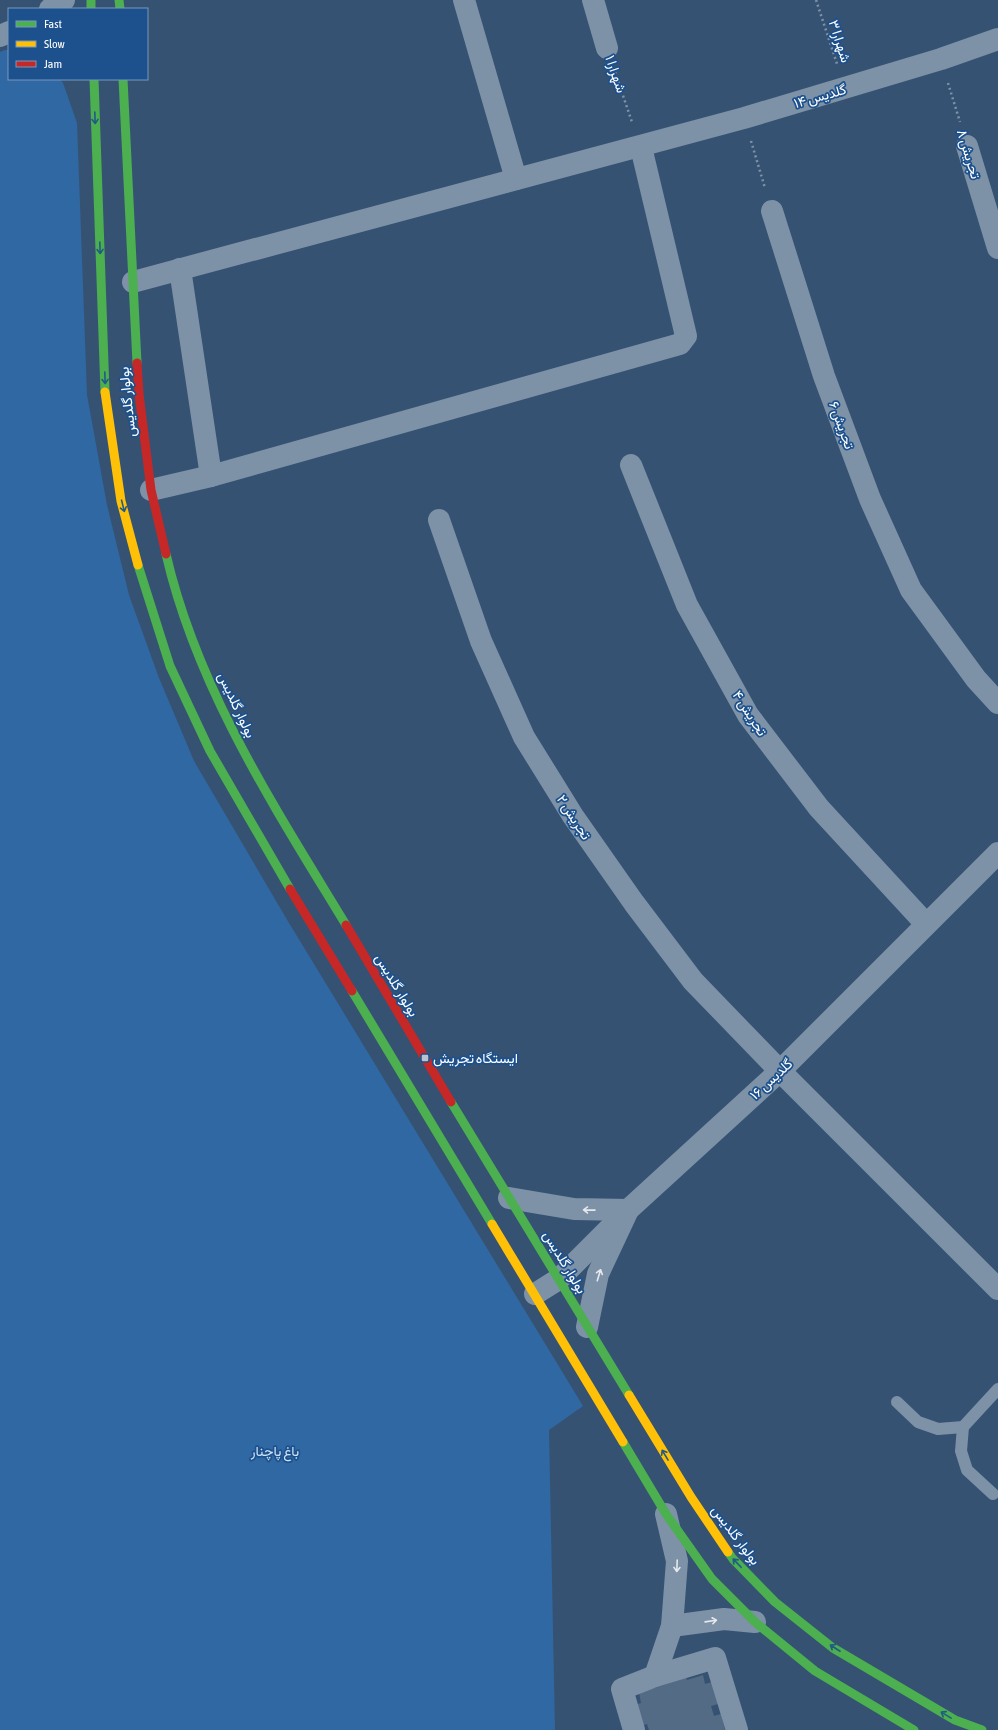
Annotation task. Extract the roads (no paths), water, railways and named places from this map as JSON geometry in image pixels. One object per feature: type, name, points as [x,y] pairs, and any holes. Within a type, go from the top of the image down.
[{"type":"street","points":[[52,8],[64,0]]},
{"type":"street","points":[[464,0],[516,179]]},
{"type":"street","name":"شهرارا ۱","points":[[593,0],[607,48]]},
{"type":"street","name":"گلدیس ۱۴","points":[[132,282],[641,147],[941,59],[998,40]]},
{"type":"street","name":"بولوار گلدیس","points":[[123,80],[132,282],[139,394],[151,490],[172,580],[199,655],[236,738],[297,844],[587,1327],[690,1497],[733,1559],[775,1602],[833,1648],[955,1720],[982,1730]]},
{"type":"street","name":"بولوار گلدیس","points":[[90,84],[105,397],[121,501],[144,588],[170,666],[210,751],[269,853],[666,1514],[712,1579],[755,1622],[815,1671],[914,1730]]},
{"type":"street","name":"تجریش ۸","points":[[967,146],[998,248]]},
{"type":"street","points":[[151,490],[211,476],[680,344],[686,336],[641,147]]},
{"type":"street","name":"تجریش ۶","points":[[772,211],[824,376],[876,513],[911,590],[976,680],[998,703]]},
{"type":"street","points":[[180,269],[211,476]]},
{"type":"street","name":"تجریش ۴","points":[[632,465],[687,605],[748,715],[819,808],[926,924]]},
{"type":"street","name":"تجریش ۲","points":[[439,520],[481,641],[521,730],[573,816],[634,903],[693,981],[780,1071],[998,1289]]},
{"type":"street","name":"گلدیس ۱۶","points":[[534,1294],[559,1279],[628,1210],[780,1071],[998,852]]},
{"type":"street","points":[[509,1198],[574,1209],[628,1210],[598,1274],[587,1327]]},
{"type":"street","points":[[655,1676],[672,1626],[677,1562],[666,1514]]},
{"type":"street","points":[[672,1626],[724,1619],[755,1622]]},
{"type":"street","points":[[634,1730],[622,1688],[655,1676],[716,1658],[737,1730]]},
{"type":"lane","points":[[993,1494],[967,1470],[961,1451],[963,1426],[998,1389]]},
{"type":"lane","points":[[897,1402],[918,1422],[938,1429],[963,1426]]},
{"type":"place","name":"ایستگاه تجریش","points":[[425,1058]]},
{"type":"park label","name":"باغ پاچنار","points":[[275,1451]]}]
